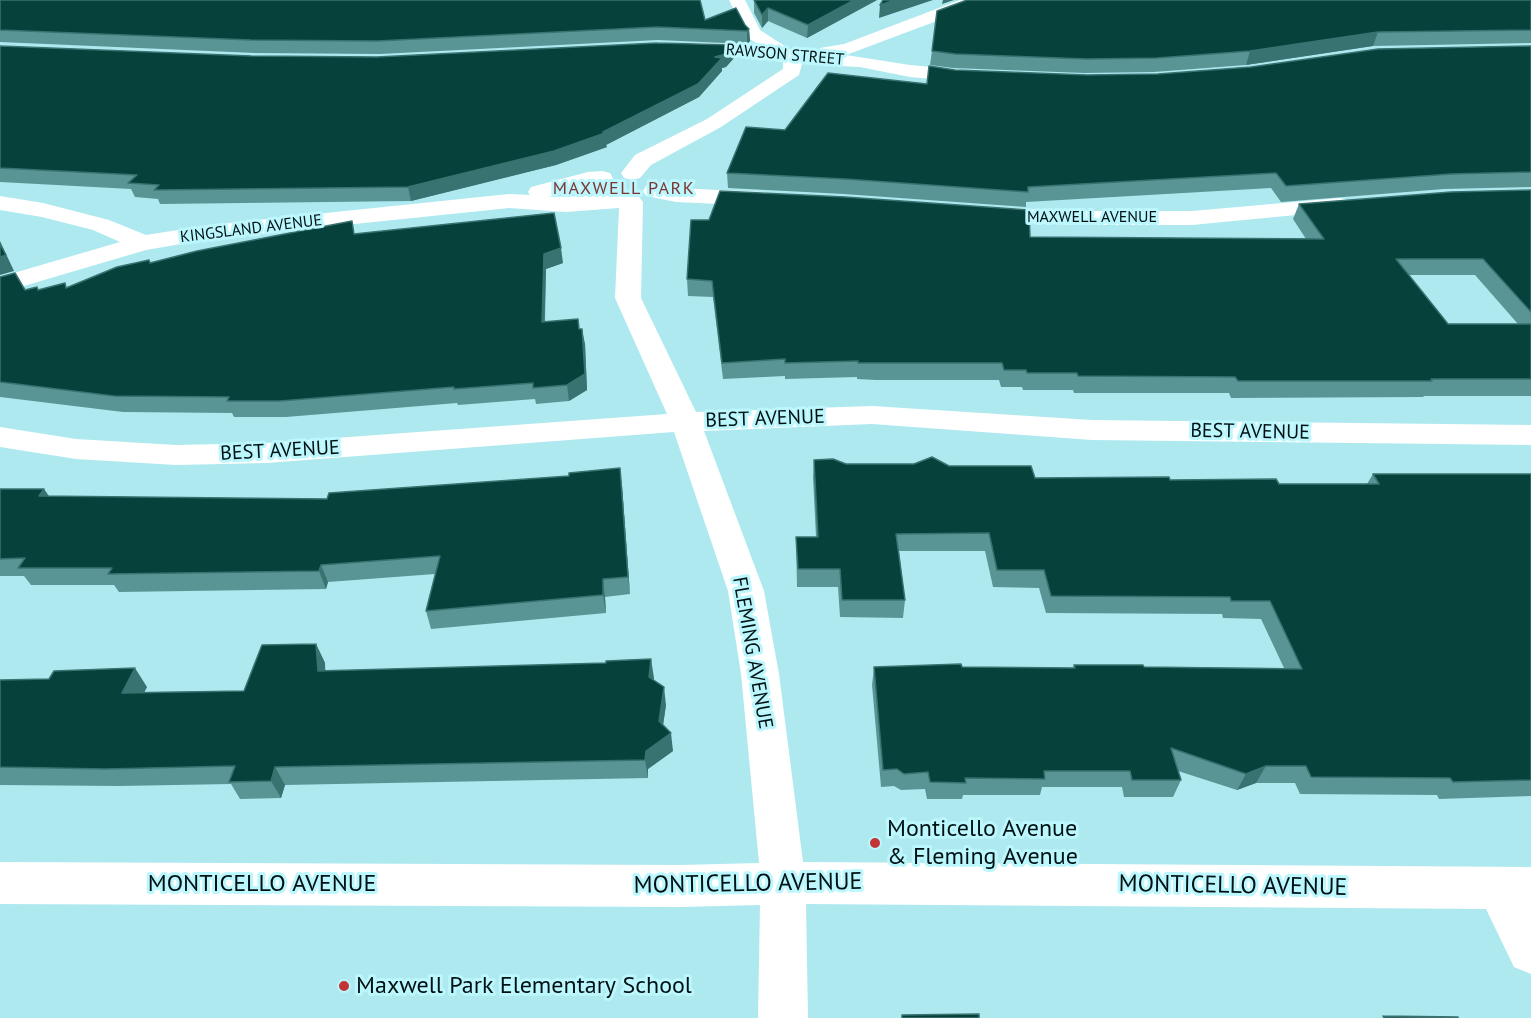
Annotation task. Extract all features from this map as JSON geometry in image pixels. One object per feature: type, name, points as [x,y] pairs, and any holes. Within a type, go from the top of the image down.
[{"type":"street","points":[[737,0],[753,33],[793,58],[848,49],[921,19],[976,0]]},
{"type":"street","name":"RAWSON STREET","points":[[669,48],[734,50],[793,58],[860,61],[910,70],[987,78]]},
{"type":"street","points":[[788,200],[633,192],[644,160],[714,123],[792,71],[793,58]]},
{"type":"street","name":"KINGSLAND AVENUE","points":[[0,285],[143,243],[210,232],[508,201],[588,179],[616,174],[633,192]]},
{"type":"street","name":"KINGSLAND AVENUE","points":[[508,201],[566,205],[633,192]]},
{"type":"street","name":"FLEMING AVENUE","points":[[633,192],[628,298],[686,422],[746,591],[760,674],[783,884],[783,1018]]},
{"type":"street","points":[[0,203],[43,210],[101,225],[143,243]]},
{"type":"street","name":"MAXWELL AVENUE","points":[[969,213],[1076,218],[1191,218],[1362,204]]},
{"type":"street","name":"BEST AVENUE","points":[[0,437],[87,449],[176,455],[255,454],[686,422],[872,415],[1092,430],[1531,435]]},
{"type":"street","name":"MONTICELLO AVENUE","points":[[0,883],[646,886],[858,882],[1515,888]]},
{"type":"street","points":[[1515,888],[1531,951]]},
{"type":"building","points":[[0,0],[700,0],[705,20],[736,8],[749,29],[747,31],[657,27],[377,41],[251,40],[0,30]]},
{"type":"building","points":[[754,0],[854,0],[808,25],[768,8],[762,15]]},
{"type":"building","points":[[883,0],[895,0],[880,5]]},
{"type":"building","points":[[967,0],[1531,0],[1531,30],[1378,32],[1250,51],[1157,58],[1087,59],[955,54],[932,51],[937,11]]},
{"type":"building","points":[[657,43],[734,45],[726,54],[715,57],[722,58],[698,84],[603,132],[605,133],[554,151],[408,187],[154,190],[159,185],[128,183],[137,175],[0,168],[0,46],[251,56],[377,57]]},
{"type":"building","points":[[1531,46],[1531,172],[1451,174],[1286,186],[1276,173],[1028,187],[1028,192],[727,173],[746,127],[785,130],[828,73],[927,84],[929,66],[955,70],[1087,75],[1158,74],[1251,67],[1378,49]]},
{"type":"building","points":[[1531,190],[1531,312],[1483,259],[1396,259],[1448,324],[1531,324],[1531,379],[1238,381],[1235,377],[1078,376],[1077,373],[1027,373],[1026,370],[1004,370],[1002,363],[858,363],[858,361],[785,363],[785,359],[722,363],[712,281],[687,279],[691,220],[709,220],[720,191],[1029,210],[1030,237],[1324,239],[1299,204],[1451,192]]},
{"type":"building","points":[[554,213],[561,248],[544,254],[542,322],[578,319],[579,329],[582,329],[585,374],[567,385],[533,388],[533,383],[280,401],[227,401],[229,397],[114,396],[0,382],[0,277],[15,273],[25,290],[37,287],[38,290],[65,283],[66,288],[117,267],[149,260],[150,263],[197,251],[352,221],[354,234]]},
{"type":"building","points":[[0,244],[6,255],[0,257]]},
{"type":"building","points":[[932,457],[949,466],[1031,466],[1035,478],[1169,477],[1170,480],[1276,479],[1279,484],[1379,484],[1373,474],[1531,474],[1531,780],[1453,782],[1450,778],[1311,777],[1306,766],[1266,766],[1246,774],[1171,748],[1181,780],[1132,780],[1130,771],[1044,771],[1045,779],[965,778],[966,783],[930,782],[928,772],[904,774],[897,769],[883,770],[874,667],[961,664],[962,667],[1075,668],[1074,665],[1143,665],[1144,667],[1302,669],[1270,601],[1231,601],[1230,597],[1051,596],[1044,570],[997,570],[989,533],[896,534],[905,600],[842,600],[840,569],[798,569],[796,537],[818,537],[814,460],[833,459],[846,464],[914,464]]},
{"type":"building","points":[[620,468],[628,577],[603,579],[603,595],[426,611],[440,556],[321,565],[319,571],[108,574],[112,568],[18,568],[25,558],[0,559],[0,489],[44,489],[39,496],[327,499],[329,493],[569,476],[569,473]]},
{"type":"building","points":[[316,644],[318,671],[606,663],[606,661],[651,659],[649,677],[664,687],[659,721],[671,733],[646,751],[645,760],[275,767],[271,781],[229,782],[235,766],[105,769],[0,767],[0,680],[49,679],[54,671],[135,668],[122,693],[244,691],[262,645]]},
{"type":"building","points":[[979,1014],[979,1018],[902,1018],[902,1015]]},
{"type":"building","points":[[1383,1016],[1458,1017],[1458,1018],[1384,1018]]},
{"type":"place","name":"Monticello Avenue & Fleming Avenue","points":[[875,843]]},
{"type":"place","name":"Maxwell Park Elementary School","points":[[344,986]]},
{"type":"district","name":"MAXWELL PARK","points":[[624,189]]}]
